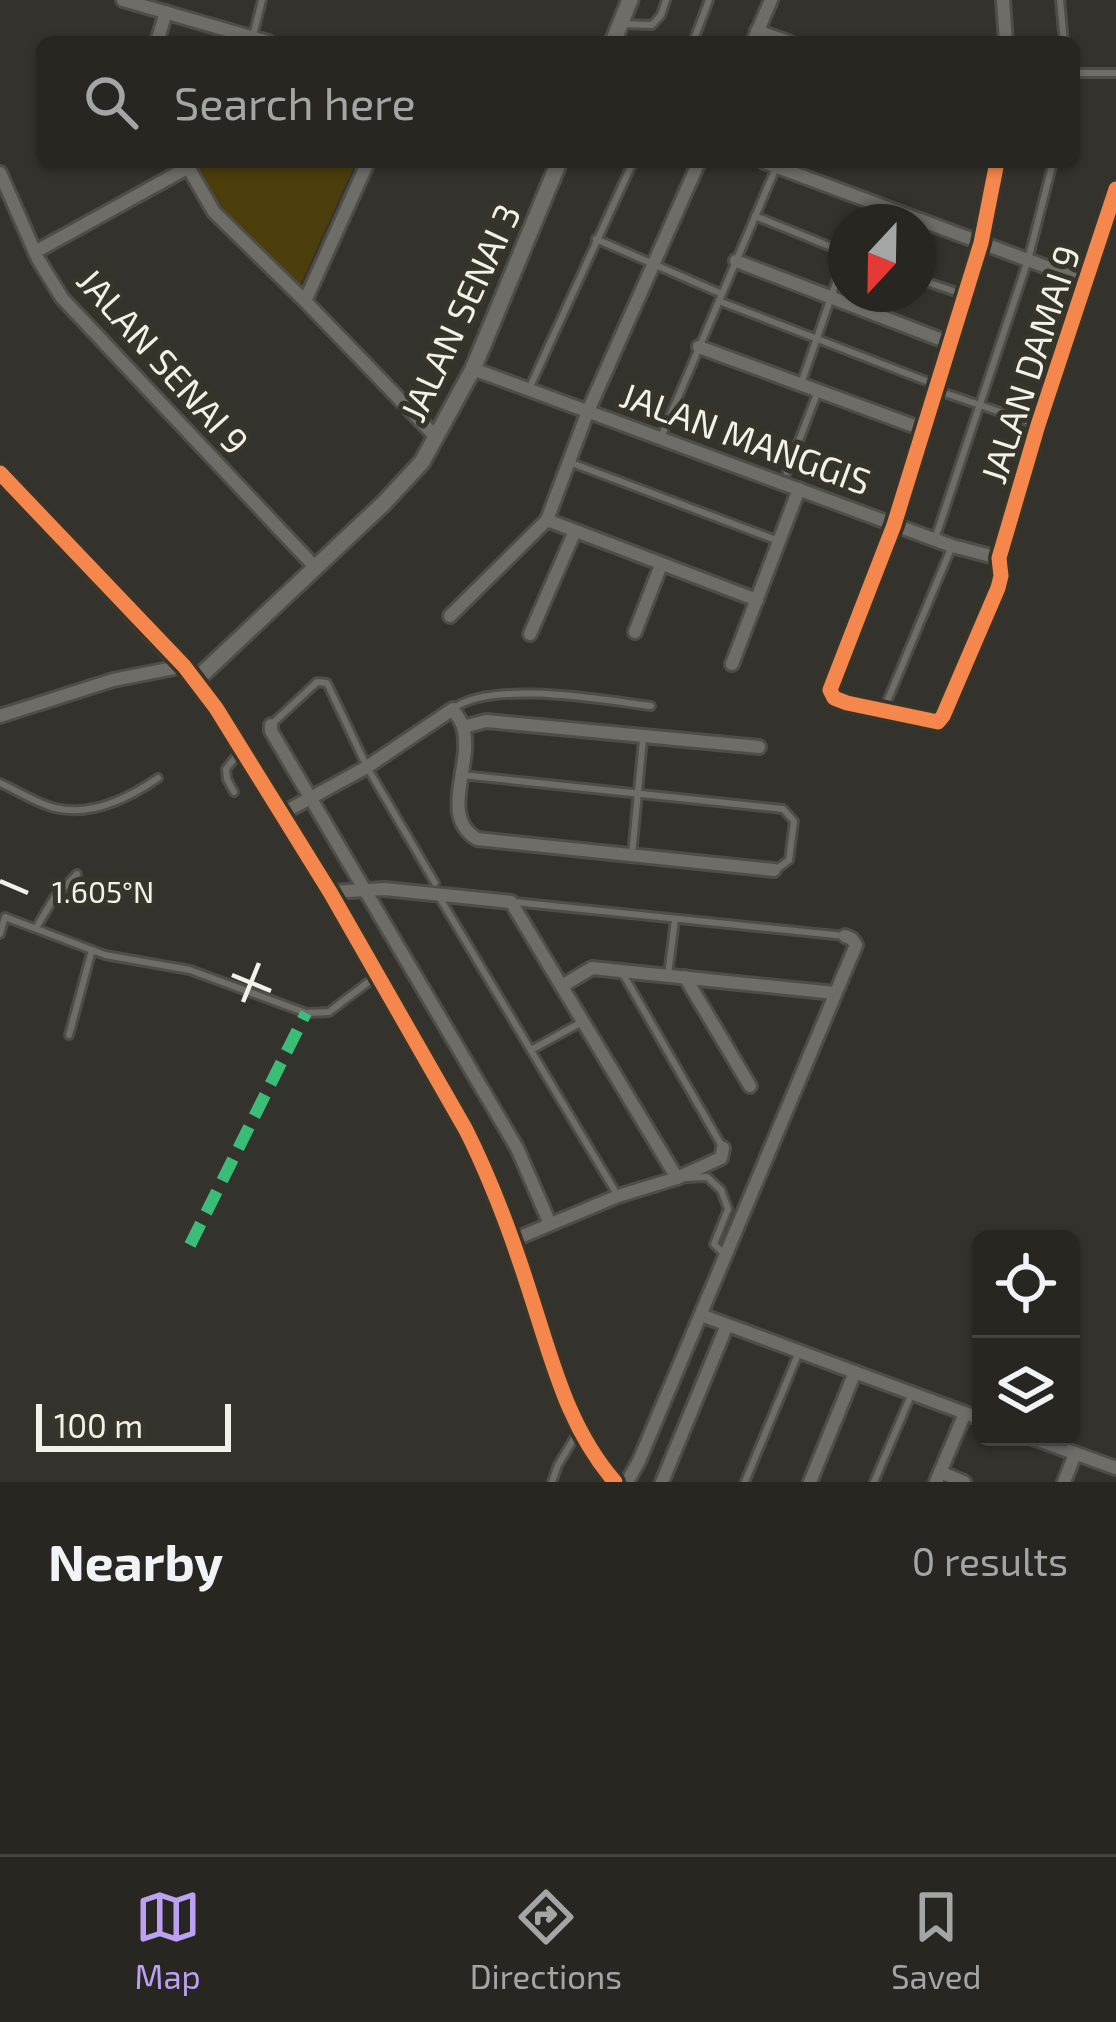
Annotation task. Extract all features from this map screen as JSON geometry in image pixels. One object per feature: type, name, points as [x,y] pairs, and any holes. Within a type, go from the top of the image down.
[{"type":"street","points":[[123,0],[253,36]]},
{"type":"street","points":[[755,36],[771,0]]},
{"type":"street","points":[[1003,0],[1006,36]]},
{"type":"street","points":[[618,36],[623,2]]},
{"type":"street","points":[[159,36],[166,12]]},
{"type":"street","points":[[35,252],[181,168]]},
{"type":"street","points":[[188,168],[214,212],[436,437]]},
{"type":"street","points":[[305,301],[365,168]]},
{"type":"street","name":"JALAN SENAI 3","points":[[196,680],[422,462],[473,369],[557,168]]},
{"type":"street","points":[[450,616],[547,520],[588,411],[696,168]]},
{"type":"street","points":[[778,168],[1087,282]]},
{"type":"street","points":[[884,709],[847,703],[834,698],[830,690],[894,525],[981,243],[996,168]]},
{"type":"street","name":"JALAN SENAI 9","points":[[0,172],[35,252],[62,298],[315,567]]},
{"type":"street","name":"JALAN DAMAI 9","points":[[884,709],[938,722],[944,716],[998,588],[999,558],[1038,425],[1116,189]]},
{"type":"street","points":[[736,261],[828,296]]},
{"type":"street","points":[[870,312],[950,343]]},
{"type":"street","points":[[699,347],[922,429]]},
{"type":"street","name":"JALAN MANGGIS","points":[[473,369],[952,546],[999,558]]},
{"type":"street","points":[[0,473],[196,680],[283,812],[489,1175],[578,1432],[616,1482]]},
{"type":"street","points":[[732,664],[800,489]]},
{"type":"street","points":[[547,520],[757,600]]},
{"type":"street","points":[[530,634],[574,531]]},
{"type":"street","points":[[635,632],[661,565]]},
{"type":"street","points":[[0,716],[113,680],[184,666]]},
{"type":"street","points":[[283,812],[367,767],[453,709],[463,727],[458,820],[477,839],[774,870]]},
{"type":"street","points":[[463,727],[486,721],[759,747]]},
{"type":"street","points":[[271,725],[517,1148],[550,1224]]},
{"type":"street","points":[[330,892],[436,888],[511,902],[676,1178]]},
{"type":"street","points":[[626,1482],[856,945],[845,936]]},
{"type":"street","points":[[562,986],[592,968],[835,994]]},
{"type":"street","points":[[685,977],[750,1086]]},
{"type":"street","points":[[513,1240],[618,1196],[676,1178],[721,1158],[723,1148]]},
{"type":"street","points":[[701,1315],[972,1416]]},
{"type":"street","points":[[662,1482],[727,1325]]},
{"type":"street","points":[[809,1482],[855,1372]]},
{"type":"street","points":[[964,1482],[938,1477],[965,1413]]},
{"type":"street","points":[[1054,1446],[1116,1468]]},
{"type":"street","points":[[1064,1482],[1075,1454]]},
{"type":"lane","points":[[253,36],[262,0]]},
{"type":"lane","points":[[618,36],[652,25],[665,0]]},
{"type":"lane","points":[[695,36],[709,0]]},
{"type":"lane","points":[[1060,0],[1063,36]]},
{"type":"lane","points":[[1080,73],[1116,74]]},
{"type":"lane","points":[[529,389],[630,168]]},
{"type":"lane","points":[[661,437],[755,216],[769,168]]},
{"type":"lane","points":[[935,539],[1028,260],[1051,168]]},
{"type":"lane","points":[[755,216],[828,246]]},
{"type":"lane","points":[[596,239],[816,339],[1038,425]]},
{"type":"lane","points":[[936,286],[965,296]]},
{"type":"lane","points":[[801,384],[828,305]]},
{"type":"lane","points":[[787,472],[818,390]]},
{"type":"lane","points":[[569,462],[779,542]]},
{"type":"lane","points":[[884,709],[952,546]]},
{"type":"lane","points":[[271,725],[317,682],[327,683],[367,767],[618,1196]]},
{"type":"lane","points":[[453,709],[465,701],[524,694],[651,706]]},
{"type":"lane","points":[[632,855],[644,736]]},
{"type":"lane","points":[[234,792],[226,769],[241,750]]},
{"type":"lane","points":[[462,775],[788,812],[794,821],[789,860],[774,870]]},
{"type":"lane","points":[[0,783],[62,810],[113,803],[158,778]]},
{"type":"lane","points":[[36,928],[54,898],[77,874]]},
{"type":"lane","points":[[511,902],[845,936]]},
{"type":"lane","points":[[0,934],[5,917],[105,956],[190,970],[306,1013],[329,1012],[378,975]]},
{"type":"lane","points":[[668,975],[675,919]]},
{"type":"lane","points":[[69,1035],[92,950]]},
{"type":"lane","points":[[621,970],[723,1148]]},
{"type":"lane","points":[[531,1050],[582,1022]]},
{"type":"lane","points":[[676,1178],[707,1177],[721,1190],[728,1209],[714,1244],[726,1256]]},
{"type":"lane","points":[[746,1482],[799,1352]]},
{"type":"lane","points":[[874,1482],[912,1393]]},
{"type":"lane","points":[[552,1482],[578,1432]]},
{"type":"shaded area","points":[[197,168],[353,168],[298,290],[216,205]]},
{"type":"marked path","points":[[190,1245],[306,1013]]},
{"type":"cycle path","points":[[996,168],[981,243],[894,525],[830,690],[834,698],[847,703],[938,722],[998,588],[999,558],[1038,425],[1116,189]]},
{"type":"cycle path","points":[[0,473],[184,666],[216,708],[330,892],[476,1150],[510,1233],[564,1394],[585,1440],[615,1482]]}]
